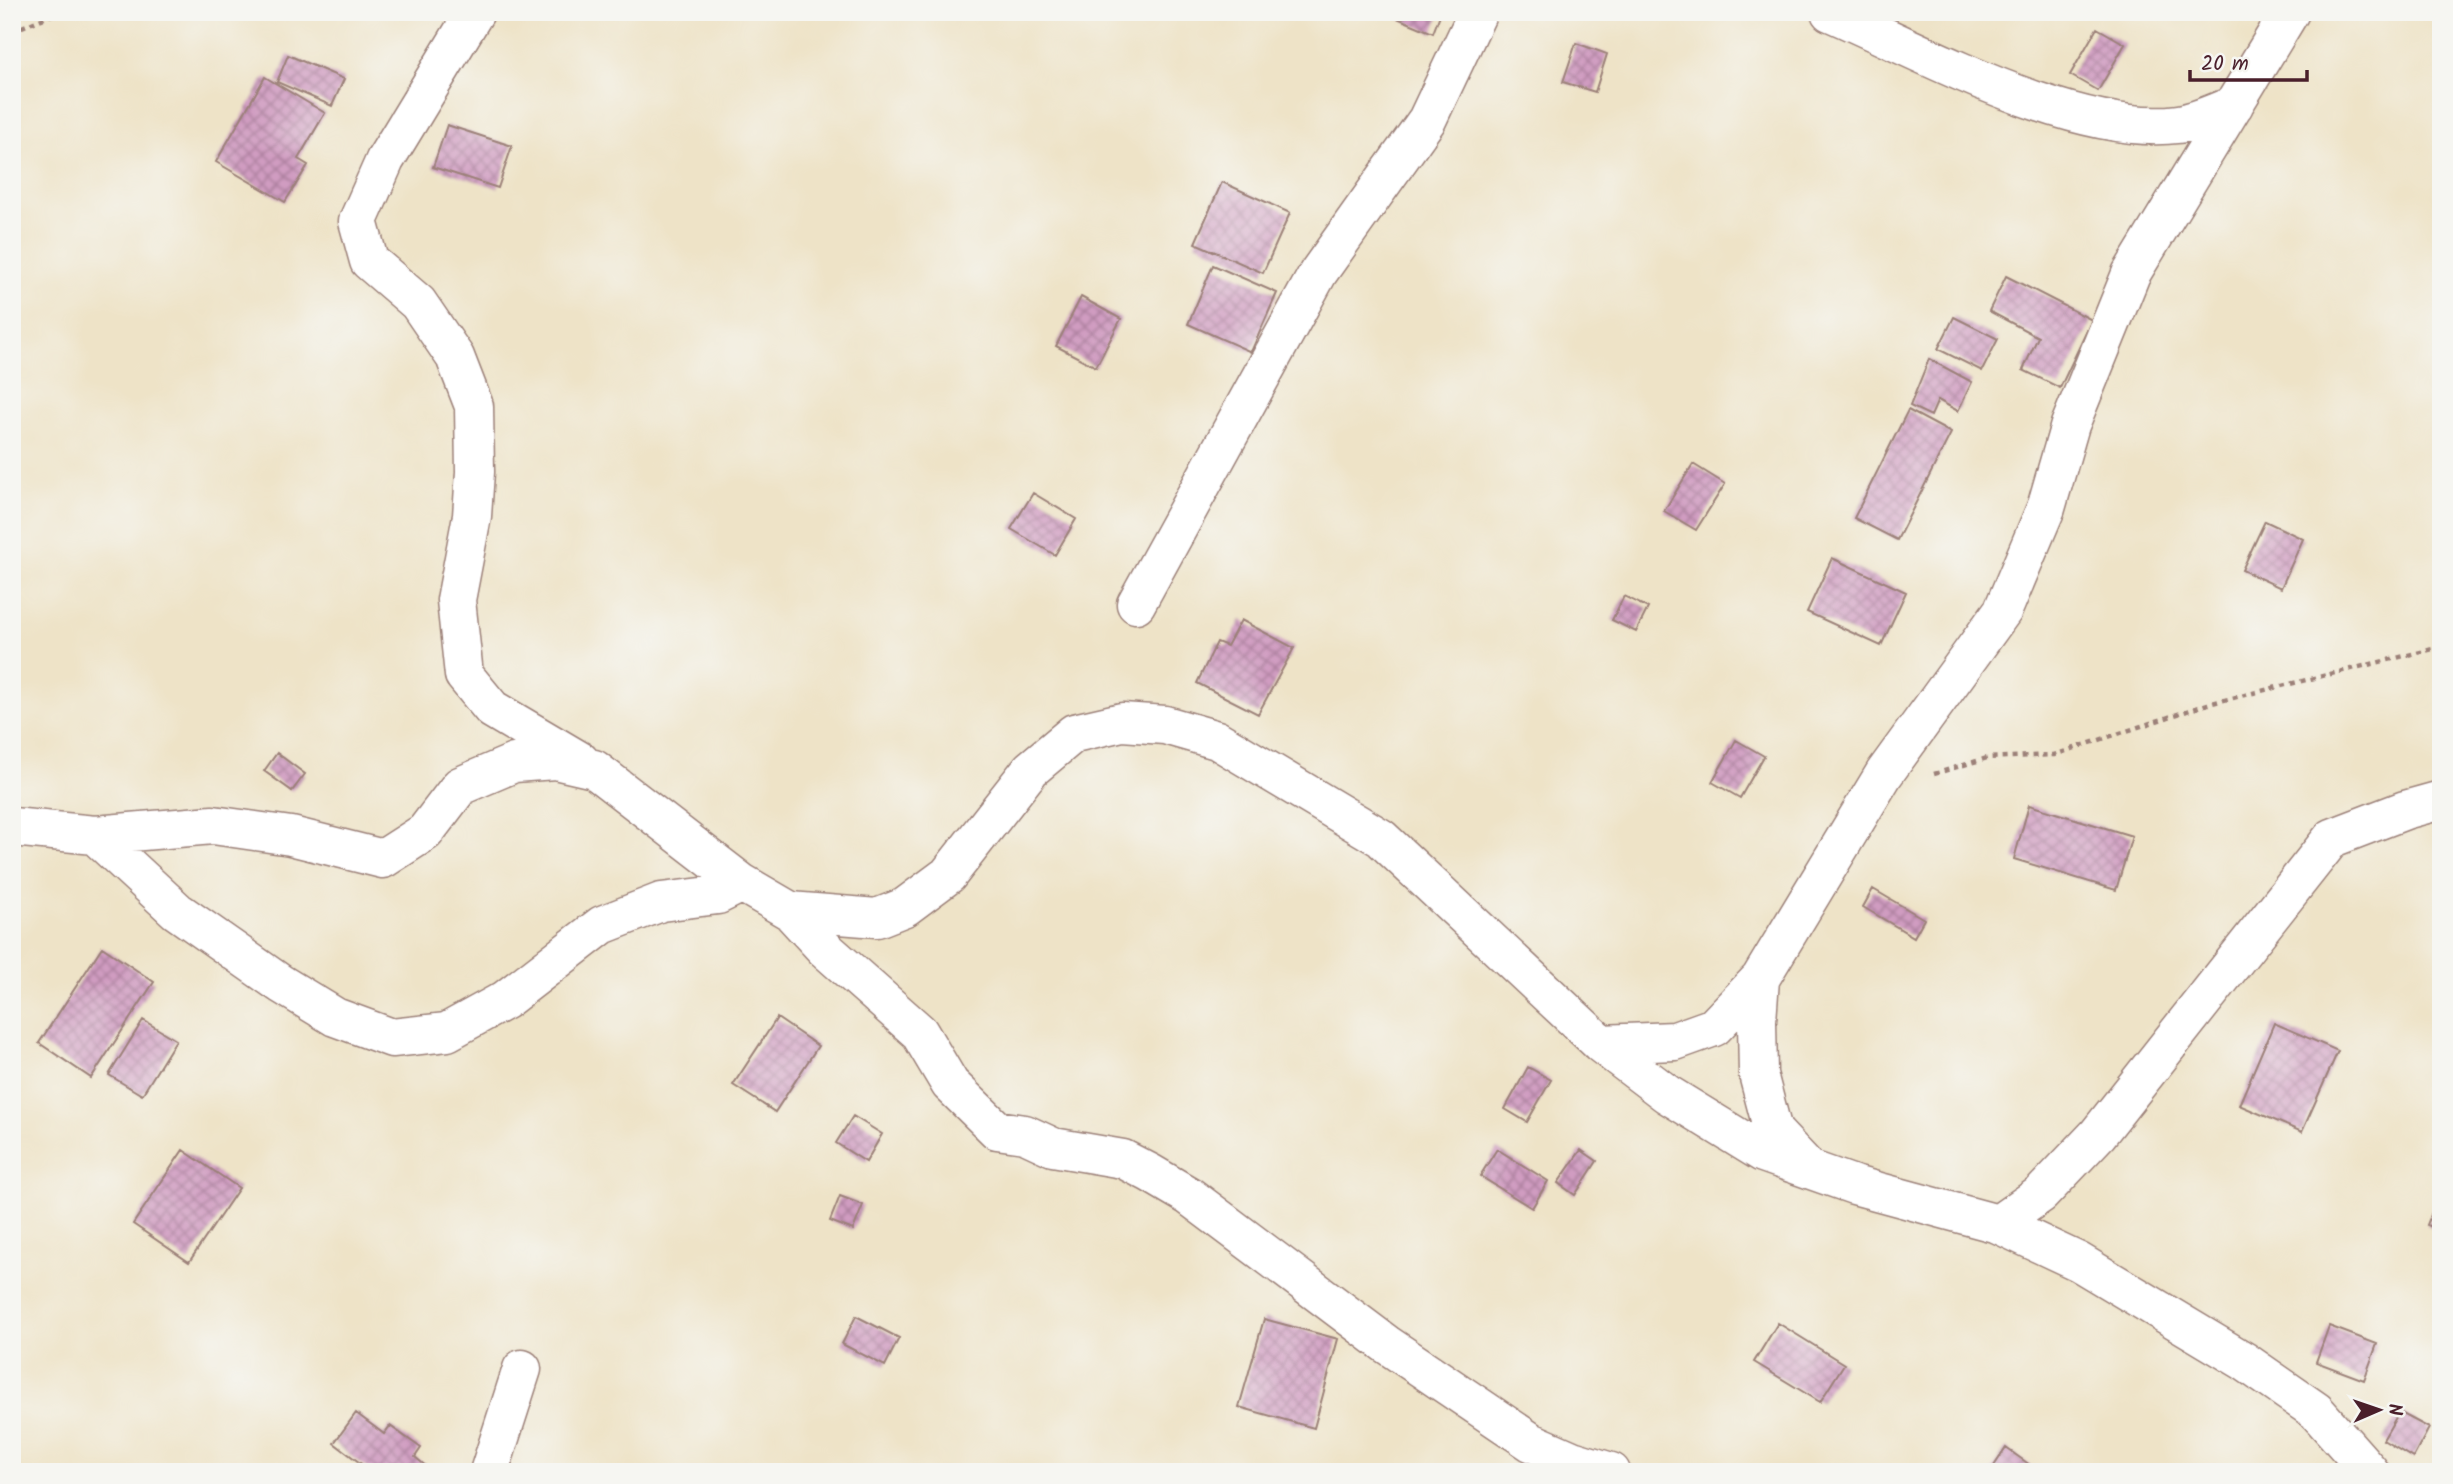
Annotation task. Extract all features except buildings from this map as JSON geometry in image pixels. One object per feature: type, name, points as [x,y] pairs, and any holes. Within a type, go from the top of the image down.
[{"type":"street","points":[[475,12],[385,160],[358,221],[369,261],[418,303],[455,357],[474,406],[475,472],[472,516],[456,600],[464,675],[492,709],[594,769],[742,883],[790,911],[824,948],[919,1032],[950,1084],[997,1130],[1025,1134],[1053,1147],[1122,1159],[1150,1173],[1189,1196],[1386,1344],[1531,1442],[1572,1460],[1611,1472]]},
{"type":"street","points":[[1136,604],[1318,273],[1427,120],[1478,12]]},
{"type":"street","points":[[1830,12],[1946,64],[2074,114],[2134,126],[2180,124],[2234,106]]},
{"type":"street","points":[[1601,1044],[1675,1041],[1714,1027],[1760,979],[1884,774],[2003,610],[2046,508],[2070,425],[2132,275],[2290,12]]},
{"type":"street","points":[[790,911],[877,918],[905,907],[948,875],[1031,769],[1074,733],[1122,722],[1165,725],[1217,740],[1381,838],[1601,1044],[1667,1094],[1762,1153],[1854,1185],[1998,1224],[2079,1262],[2244,1361],[2316,1411],[2370,1472]]},
{"type":"street","points":[[12,827],[95,835],[213,825],[290,836],[383,859],[425,832],[460,786],[513,763],[555,760],[594,769]]},
{"type":"street","points":[[1998,1224],[2041,1194],[2098,1134],[2332,838],[2405,810],[2441,800]]},
{"type":"street","points":[[95,835],[177,911],[281,984],[335,1017],[392,1038],[447,1032],[505,1000],[602,925],[661,902],[718,895],[742,883]]},
{"type":"street","points":[[1760,979],[1757,1021],[1758,1074],[1773,1131],[1809,1170]]},
{"type":"street","points":[[489,1472],[522,1369]]},
{"type":"path","points":[[12,31],[58,12]]},
{"type":"path","points":[[1884,774],[1901,782],[1987,758],[2054,755],[2208,704],[2441,647]]}]
